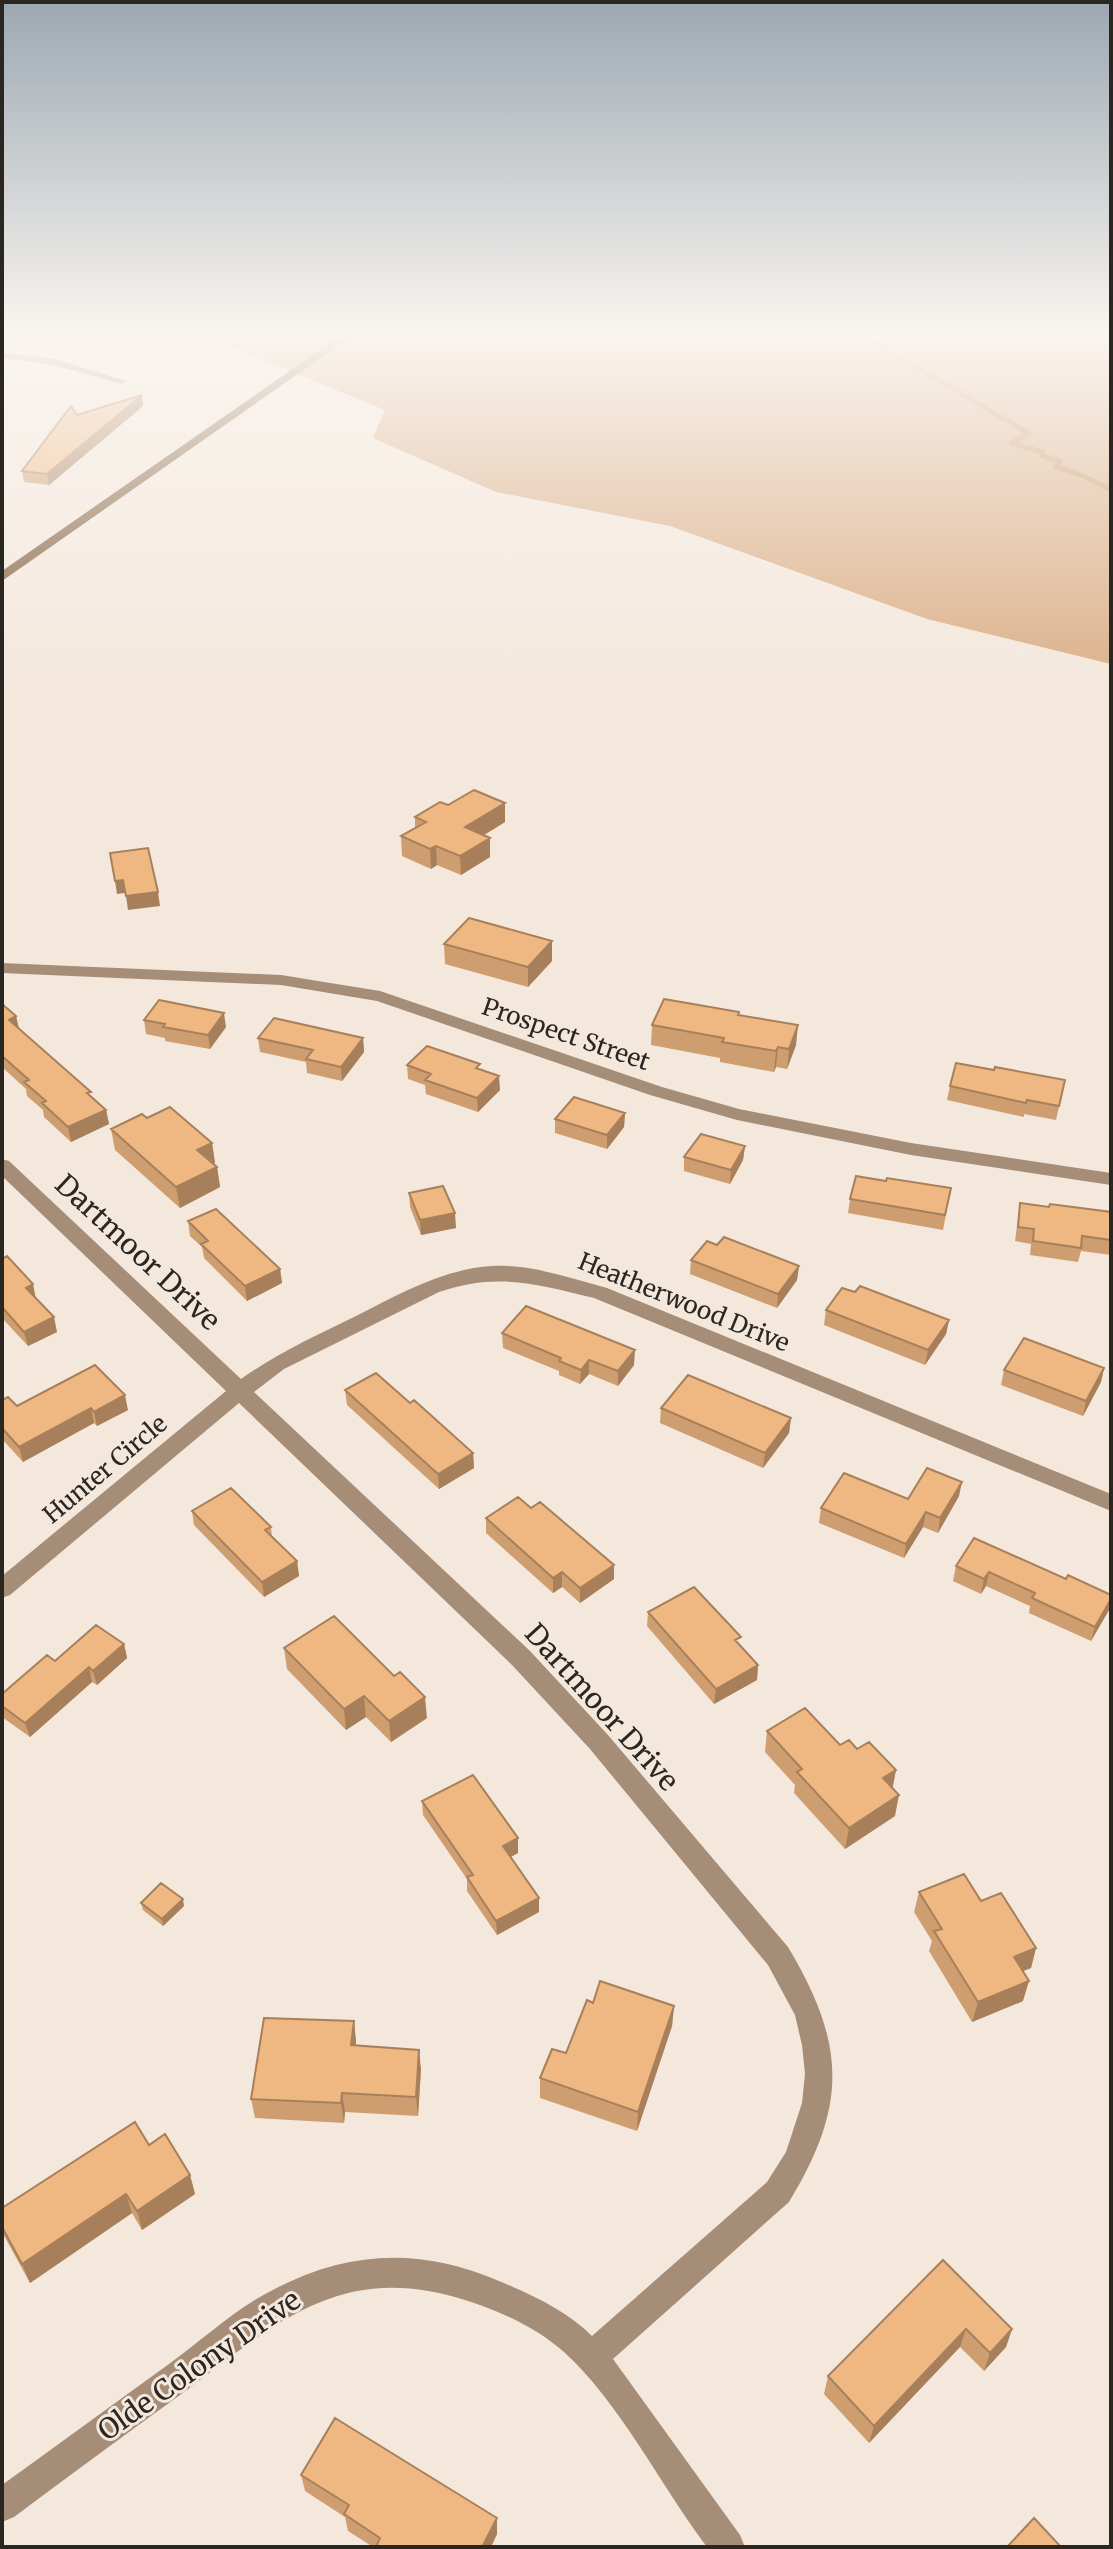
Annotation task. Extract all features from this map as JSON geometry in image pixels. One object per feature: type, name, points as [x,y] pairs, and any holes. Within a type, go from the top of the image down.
[{"type":"street","points":[[2,577],[177,455]]},
{"type":"street","name":"Prospect Street","points":[[2,968],[281,980],[380,996],[656,1091],[737,1114],[911,1149],[1111,1179]]},
{"type":"street","name":"Dartmoor Drive","points":[[2,1165],[560,1698],[778,1956],[796,1983],[809,2012],[820,2076],[817,2109],[794,2168],[778,2192],[592,2357]]},
{"type":"street","name":"Heatherwood Drive","points":[[241,1390],[277,1364],[432,1287],[481,1274],[526,1274],[600,1293],[1111,1503]]},
{"type":"street","name":"Hunter Circle","points":[[2,1589],[241,1390]]},
{"type":"street","name":"Olde Colony Drive","points":[[2,2505],[276,2305],[323,2282],[368,2273],[415,2272],[507,2300],[553,2325],[592,2357],[728,2547]]},
{"type":"shaded area","points":[[412,455],[1111,455],[1111,664],[927,619],[670,526],[496,492]]},
{"type":"building","points":[[34,455],[70,455],[47,474],[22,471]]},
{"type":"building","points":[[474,790],[505,803],[465,827],[490,838],[460,856],[436,846],[430,849],[401,836],[426,822],[415,817],[440,802],[448,805]]},
{"type":"building","points":[[148,848],[158,892],[126,896],[123,880],[115,881],[110,853]]},
{"type":"building","points":[[469,918],[552,941],[528,967],[444,944]]},
{"type":"building","points":[[664,999],[798,1025],[789,1049],[778,1047],[776,1051],[722,1042],[724,1038],[652,1025]]},
{"type":"building","points":[[159,1000],[224,1013],[208,1035],[163,1027],[165,1024],[144,1020]]},
{"type":"building","points":[[2,1004],[16,1016],[9,1020],[91,1092],[87,1093],[106,1110],[68,1127],[42,1103],[46,1101],[24,1082],[29,1080],[2,1056]]},
{"type":"building","points":[[274,1018],[363,1038],[341,1067],[306,1059],[313,1050],[258,1038]]},
{"type":"building","points":[[427,1046],[480,1064],[476,1068],[499,1076],[477,1098],[425,1080],[431,1074],[407,1065]]},
{"type":"building","points":[[956,1063],[1065,1080],[1059,1106],[1027,1100],[1026,1103],[950,1086]]},
{"type":"building","points":[[574,1097],[625,1113],[607,1135],[555,1119]]},
{"type":"building","points":[[170,1107],[212,1143],[197,1150],[217,1167],[176,1187],[111,1129],[142,1114],[147,1118]]},
{"type":"building","points":[[701,1134],[745,1146],[731,1170],[684,1157]]},
{"type":"building","points":[[856,1176],[951,1188],[945,1215],[850,1199]]},
{"type":"building","points":[[443,1186],[455,1213],[420,1220],[409,1193]]},
{"type":"building","points":[[1020,1203],[1111,1212],[1111,1240],[1082,1236],[1081,1248],[1033,1241],[1034,1229],[1018,1227]]},
{"type":"building","points":[[216,1209],[280,1269],[245,1286],[201,1244],[208,1241],[188,1221]]},
{"type":"building","points":[[724,1237],[799,1266],[778,1294],[691,1260],[707,1241],[717,1245]]},
{"type":"building","points":[[7,1256],[33,1284],[26,1288],[54,1317],[24,1332],[2,1307],[2,1259]]},
{"type":"building","points":[[860,1286],[949,1320],[928,1350],[826,1310],[842,1288],[855,1292]]},
{"type":"building","points":[[526,1306],[635,1350],[618,1371],[589,1360],[581,1370],[502,1333]]},
{"type":"building","points":[[1024,1338],[1104,1368],[1086,1401],[1004,1370]]},
{"type":"building","points":[[95,1365],[125,1395],[94,1412],[91,1408],[19,1447],[2,1428],[2,1400],[8,1397],[17,1406]]},
{"type":"building","points":[[376,1373],[410,1403],[414,1400],[473,1453],[438,1474],[345,1390]]},
{"type":"building","points":[[688,1375],[791,1418],[765,1453],[661,1408]]},
{"type":"building","points":[[927,1468],[962,1482],[940,1518],[926,1512],[906,1544],[821,1508],[844,1473],[908,1499]]},
{"type":"building","points":[[231,1488],[271,1527],[265,1530],[297,1561],[262,1582],[192,1511]]},
{"type":"building","points":[[518,1497],[531,1508],[540,1502],[614,1565],[580,1588],[562,1572],[553,1578],[486,1518]]},
{"type":"building","points":[[974,1538],[1066,1579],[1068,1575],[1111,1595],[1095,1627],[1032,1598],[1035,1593],[989,1572],[984,1579],[956,1566]]},
{"type":"building","points":[[694,1587],[741,1637],[735,1640],[758,1665],[716,1689],[648,1612]]},
{"type":"building","points":[[334,1616],[394,1676],[400,1672],[425,1697],[389,1721],[364,1696],[344,1709],[284,1648]]},
{"type":"building","points":[[96,1625],[124,1644],[93,1671],[89,1667],[25,1723],[2,1706],[2,1694],[47,1655],[55,1661]]},
{"type":"building","points":[[805,1708],[840,1745],[849,1740],[857,1749],[869,1742],[896,1770],[883,1778],[899,1795],[849,1828],[797,1772],[802,1769],[767,1731]]},
{"type":"building","points":[[473,1775],[518,1838],[503,1846],[539,1898],[496,1921],[467,1877],[473,1875],[422,1801]]},
{"type":"building","points":[[964,1874],[981,1901],[1001,1893],[1036,1948],[1014,1957],[1029,1981],[978,2002],[934,1931],[942,1929],[919,1892]]},
{"type":"building","points":[[161,1883],[183,1899],[162,1919],[141,1903]]},
{"type":"building","points":[[600,1981],[674,2006],[638,2112],[540,2078],[552,2049],[566,2053],[587,2000],[593,2003]]},
{"type":"building","points":[[264,2018],[354,2021],[351,2045],[419,2050],[416,2097],[342,2093],[341,2103],[251,2099]]},
{"type":"building","points":[[135,2122],[149,2145],[165,2134],[190,2175],[137,2211],[126,2194],[22,2264],[2,2227],[2,2208]]},
{"type":"building","points":[[943,2260],[1012,2329],[990,2353],[966,2329],[874,2426],[828,2376]]},
{"type":"building","points":[[335,2418],[497,2518],[482,2547],[376,2547],[380,2538],[344,2514],[349,2505],[301,2475]]},
{"type":"building","points":[[1034,2518],[1061,2547],[1007,2547]]},
{"type":"waterway","points":[[1042,455],[1060,461],[1056,467],[1111,489]]}]
